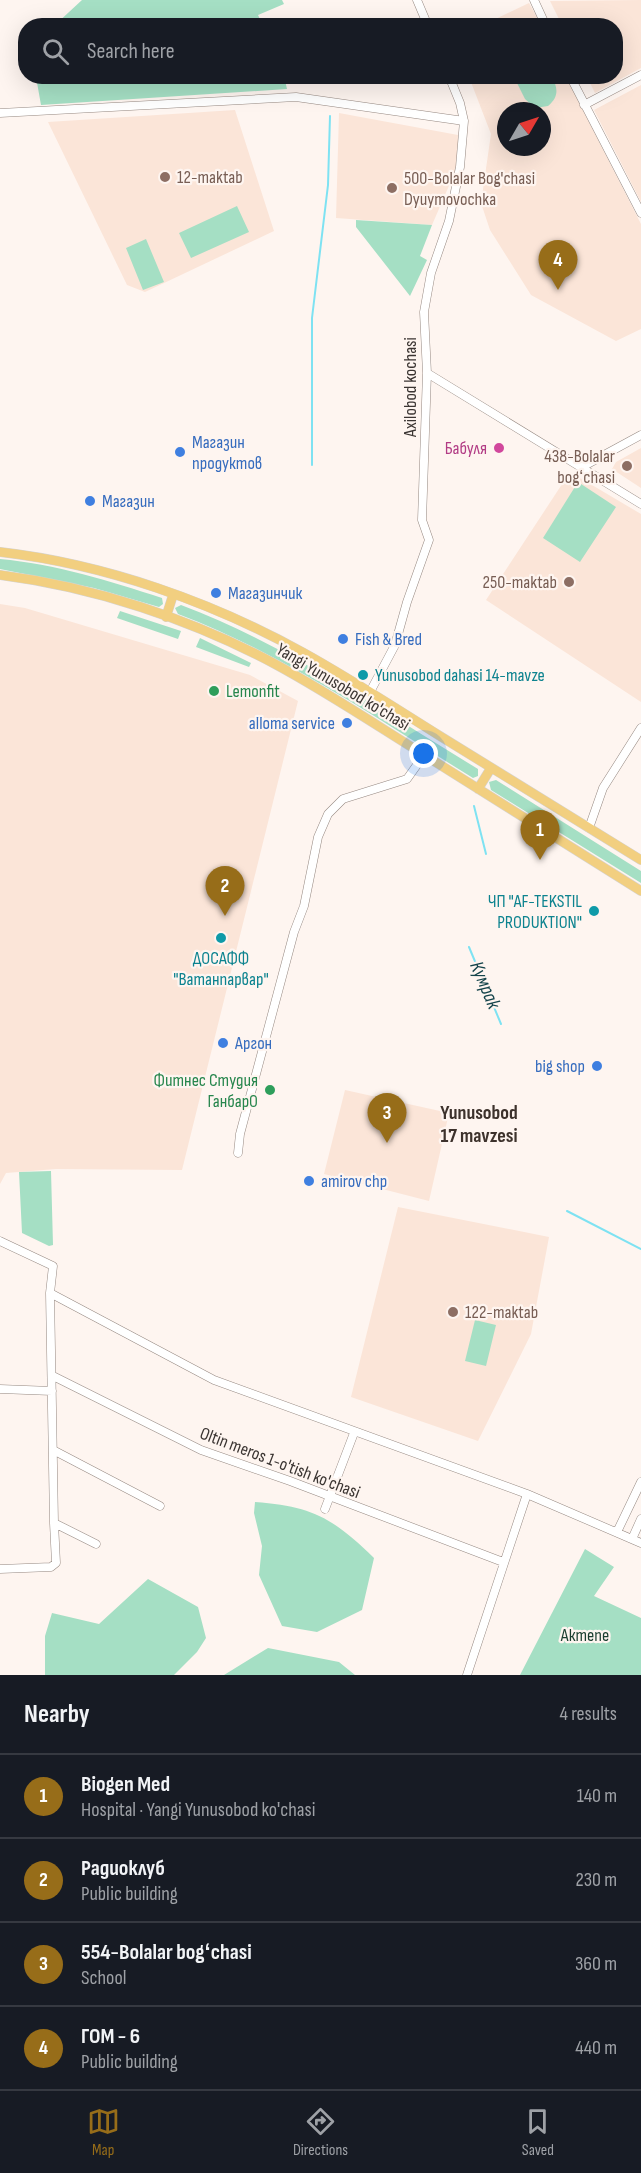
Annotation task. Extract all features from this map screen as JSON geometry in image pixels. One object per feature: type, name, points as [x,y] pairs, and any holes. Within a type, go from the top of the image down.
[{"type":"main road","name":"Yangi Yunusobod ko'chasi","points":[[0,552],[76,566],[173,595],[268,634],[370,692],[641,860]]},
{"type":"main road","name":"Yangi Yunusobod ko'chasi","points":[[0,574],[74,588],[166,617],[224,639],[274,664],[641,891]]},
{"type":"main road","points":[[166,617],[173,595]]},
{"type":"main road","points":[[478,789],[491,768]]},
{"type":"street","points":[[417,0],[425,18]]},
{"type":"street","points":[[534,0],[542,18]]},
{"type":"street","points":[[584,105],[641,75]]},
{"type":"street","name":"Axilobod kochasi","points":[[370,692],[395,645],[407,602],[429,540],[422,520],[427,373],[424,312],[431,273],[450,221],[460,167],[464,121],[452,84]]},
{"type":"street","points":[[574,84],[641,213]]},
{"type":"street","points":[[0,113],[296,97],[464,121]]},
{"type":"street","points":[[427,373],[641,504]]},
{"type":"street","points":[[582,467],[641,435]]},
{"type":"street","points":[[589,828],[603,788],[641,728]]},
{"type":"street","points":[[238,1153],[240,1134],[294,932],[304,906],[322,825],[344,799],[407,779],[424,755]]},
{"type":"street","points":[[0,1241],[53,1266],[50,1293],[56,1563],[51,1567],[0,1569]]},
{"type":"street","points":[[50,1293],[214,1380],[354,1433],[527,1494],[641,1543]]},
{"type":"street","name":"Oltin meros 1-o'tish ko'chasi","points":[[53,1376],[201,1450],[503,1562]]},
{"type":"street","points":[[0,1389],[52,1392]]},
{"type":"street","points":[[325,1509],[354,1433]]},
{"type":"street","points":[[53,1450],[160,1506]]},
{"type":"street","points":[[616,1532],[641,1482]]},
{"type":"street","points":[[467,1675],[527,1494]]},
{"type":"street","points":[[632,1539],[641,1519]]},
{"type":"street","points":[[54,1523],[96,1544]]},
{"type":"shaded area","points":[[641,0],[641,68],[623,78],[623,18],[558,18],[550,1]]},
{"type":"shaded area","points":[[529,3],[537,18],[498,18]]},
{"type":"shaded area","points":[[472,84],[570,84],[641,224],[641,329],[616,341],[531,295],[490,230],[481,203],[491,134]]},
{"type":"shaded area","points":[[590,84],[612,84],[595,93]]},
{"type":"shaded area","points":[[641,85],[641,202],[594,110]]},
{"type":"shaded area","name":"12-maktab","points":[[235,110],[274,231],[145,292],[127,285],[48,122]]},
{"type":"shaded area","name":"500-Bolalar Bog'chasi Dyuymovochka","points":[[339,113],[458,135],[461,158],[432,225],[336,218]]},
{"type":"shaded area","name":"438-Bolalar bogʻchasi","points":[[641,448],[641,488],[612,469],[616,462]]},
{"type":"shaded area","name":"250-maktab","points":[[570,472],[641,514],[641,702],[486,600]]},
{"type":"shaded area","points":[[0,604],[25,608],[250,675],[298,701],[182,1170],[56,1169],[6,1173],[0,1184]]},
{"type":"shaded area","points":[[345,1090],[449,1113],[429,1201],[324,1174]]},
{"type":"shaded area","name":"122-maktab","points":[[398,1207],[549,1237],[531,1334],[478,1441],[351,1397]]},
{"type":"green space","points":[[82,0],[282,0],[284,4],[258,15],[260,18],[63,18]]},
{"type":"green space","points":[[37,84],[286,84],[287,89],[41,105]]},
{"type":"green space","points":[[518,84],[555,84],[556,96],[551,102],[528,102]]},
{"type":"green space","points":[[237,206],[249,232],[191,258],[179,233]]},
{"type":"green space","points":[[356,220],[432,225],[420,256],[427,260],[410,296],[356,227]]},
{"type":"green space","points":[[146,239],[164,282],[143,290],[126,248]]},
{"type":"green space","points":[[578,482],[616,507],[580,562],[543,538]]},
{"type":"green space","points":[[0,559],[62,569],[102,580],[162,598],[163,604],[159,607],[94,588],[0,569]]},
{"type":"green space","points":[[181,605],[258,639],[333,680],[478,769],[478,776],[473,778],[293,668],[217,630],[178,614],[175,608]]},
{"type":"green space","points":[[120,611],[181,631],[178,639],[117,618]]},
{"type":"green space","points":[[200,638],[251,663],[249,667],[196,647]]},
{"type":"green space","points":[[496,780],[641,871],[641,883],[491,790],[489,782]]},
{"type":"green space","points":[[51,1171],[53,1245],[49,1246],[22,1233],[19,1172]]},
{"type":"green space","points":[[475,1320],[496,1325],[486,1366],[465,1361]]},
{"type":"green space","points":[[255,1502],[292,1507],[320,1517],[346,1533],[374,1558],[362,1610],[317,1632],[282,1626],[259,1575],[262,1546],[254,1513]]},
{"type":"green space","name":"Актепе","points":[[585,1549],[614,1567],[594,1596],[641,1618],[641,1675],[520,1675]]},
{"type":"green space","points":[[148,1579],[198,1607],[206,1638],[197,1652],[174,1675],[45,1675],[45,1636],[52,1613],[99,1624]]},
{"type":"green space","points":[[268,1648],[339,1662],[355,1675],[224,1675]]},
{"type":"waterway","points":[[312,465],[312,318],[328,185],[330,116]]},
{"type":"waterway","name":"Кумрак","points":[[474,806],[486,854]]},
{"type":"waterway","name":"Кумрак","points":[[469,947],[501,1024]]},
{"type":"waterway","name":"Кумрак","points":[[567,1211],[641,1249]]},
{"type":"place","name":"12-maktab","points":[[165,177]]},
{"type":"place","name":"500-Bolalar Bog'chasi Dyuymovochka","points":[[392,188]]},
{"type":"place","name":"ГОМ - 6","points":[[558,290]]},
{"type":"place","name":"Бабуля","points":[[499,448]]},
{"type":"place","name":"Магазин продуктов","points":[[180,452]]},
{"type":"place","name":"438-Bolalar bogʻchasi","points":[[627,466]]},
{"type":"place","name":"Магазин","points":[[90,501]]},
{"type":"place","name":"250-maktab","points":[[569,582]]},
{"type":"place","name":"Магазинчик","points":[[216,593]]},
{"type":"place","name":"Fish & Bred","points":[[343,639]]},
{"type":"place","name":"Yunusobod dahasi 14-mavze","points":[[363,675]]},
{"type":"place","name":"Lemonfit","points":[[214,691]]},
{"type":"place","name":"alloma service","points":[[347,723]]},
{"type":"place","name":"Biogen Med","points":[[540,860]]},
{"type":"place","name":"ЧП \"AF-TEKSTIL PRODUKTION\"","points":[[594,911]]},
{"type":"place","name":"Радиоклуб","points":[[225,916]]},
{"type":"place","name":"ДОСАФФ \"Ватанпарвар\"","points":[[221,938]]},
{"type":"place","name":"Аргон","points":[[223,1043]]},
{"type":"place","name":"big shop","points":[[597,1066]]},
{"type":"place","name":"Фитнес Студия ГанбарО","points":[[270,1090]]},
{"type":"place","name":"554-Bolalar bogʻchasi","points":[[387,1143]]},
{"type":"place","name":"amirov chp","points":[[309,1181]]},
{"type":"place","name":"122-maktab","points":[[453,1312]]},
{"type":"district","name":"Yunusobod 17 mavzesi","points":[[479,1124]]}]
